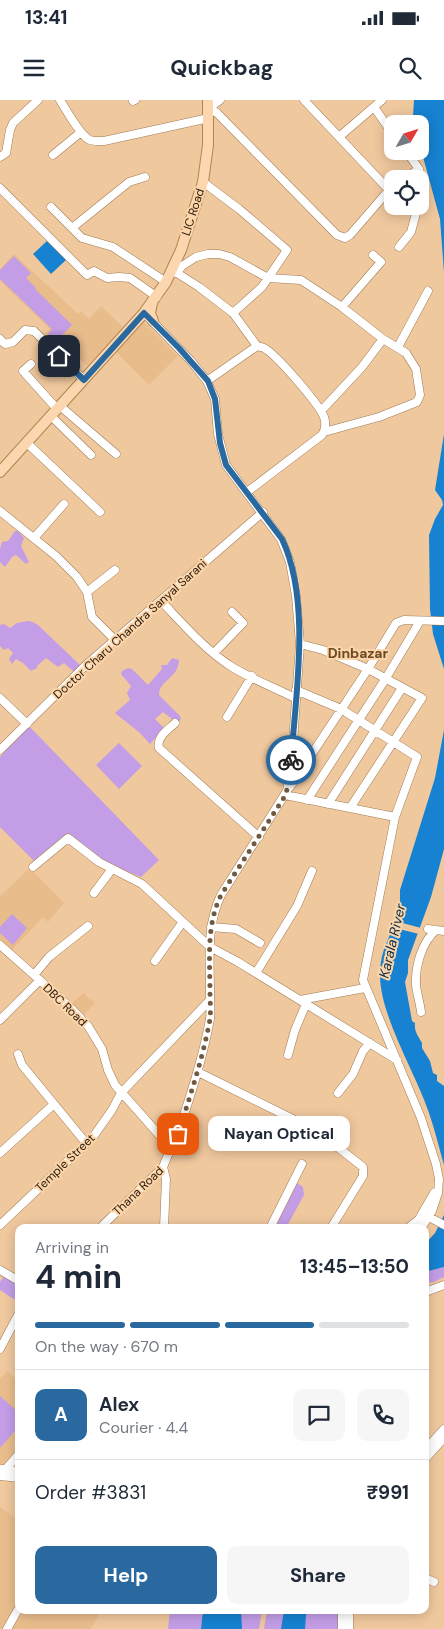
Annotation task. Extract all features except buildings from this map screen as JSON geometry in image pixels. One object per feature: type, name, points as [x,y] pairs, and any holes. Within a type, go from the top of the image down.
[{"type":"main road","name":"LIC Road","points":[[1,470],[144,313],[174,273],[206,166],[209,109]]},
{"type":"main road","points":[[153,322],[150,313],[155,300]]},
{"type":"street","points":[[1,155],[6,153],[13,123],[38,100]]},
{"type":"street","points":[[60,100],[81,132],[87,138],[94,141],[104,141],[209,109],[220,100]]},
{"type":"street","points":[[304,100],[384,181]]},
{"type":"street","points":[[339,137],[382,100]]},
{"type":"street","points":[[374,107],[384,121]]},
{"type":"street","points":[[209,109],[216,113],[338,236],[345,238],[350,235],[384,196]]},
{"type":"street","points":[[53,155],[81,132]]},
{"type":"street","points":[[412,160],[419,169],[418,170]]},
{"type":"street","points":[[72,228],[125,184],[146,177]]},
{"type":"street","points":[[202,182],[239,209],[287,250],[258,291],[232,313]]},
{"type":"street","points":[[0,188],[87,275],[94,271],[107,278],[130,278],[155,300]]},
{"type":"street","points":[[51,207],[87,240],[114,247],[166,282]]},
{"type":"street","points":[[399,247],[410,232],[415,215]]},
{"type":"street","points":[[247,492],[303,451],[324,432],[379,417],[417,402],[419,389],[416,369],[410,358],[398,347],[383,339],[342,307],[301,280],[268,278],[230,257],[219,254],[208,254],[182,266],[174,273],[199,287],[232,313],[257,346],[264,348],[275,357],[314,400],[325,419],[324,432]]},
{"type":"street","points":[[342,307],[381,262],[373,255]]},
{"type":"street","points":[[398,347],[428,291]]},
{"type":"street","points":[[144,313],[185,354],[208,381],[215,399],[220,443],[226,465],[263,512],[282,539],[288,552],[296,596],[300,644],[291,770],[286,793],[307,800],[395,817]]},
{"type":"street","points":[[0,339],[5,344],[13,342],[25,330],[34,331],[84,380]]},
{"type":"street","points":[[321,411],[362,367],[383,339]]},
{"type":"street","points":[[208,381],[257,346]]},
{"type":"street","points":[[31,364],[23,371],[91,455]]},
{"type":"street","points":[[56,410],[116,454]]},
{"type":"street","points":[[27,443],[100,512]]},
{"type":"street","points":[[34,538],[64,504]]},
{"type":"street","points":[[0,511],[56,556],[76,577],[87,592],[92,617],[115,640]]},
{"type":"street","name":"Doctor Charu Chandra Sanyal Sarani","points":[[0,750],[86,665],[263,512]]},
{"type":"street","points":[[87,592],[115,570]]},
{"type":"street","points":[[161,601],[214,653],[232,666],[296,694],[341,709],[416,757],[395,817],[380,876],[366,946],[363,980],[427,1133],[439,1179],[436,1200],[430,1218],[425,1224]]},
{"type":"street","points":[[214,653],[243,623],[232,612]]},
{"type":"street","name":"Thana Road","points":[[104,1224],[164,1167],[178,1134],[198,1072],[210,1018],[211,927],[215,908],[221,895],[396,623],[404,620],[420,621]]},
{"type":"street","points":[[307,800],[386,678],[420,621],[444,621]]},
{"type":"street","points":[[300,644],[323,650],[368,669],[422,698],[350,808]]},
{"type":"street","points":[[227,716],[252,676]]},
{"type":"street","points":[[328,804],[402,688]]},
{"type":"street","points":[[0,698],[27,724]]},
{"type":"street","points":[[175,723],[158,741],[159,748],[259,837]]},
{"type":"street","points":[[33,867],[68,838],[99,862],[142,884],[210,948],[256,973],[397,1060]]},
{"type":"street","points":[[94,893],[112,869]]},
{"type":"street","points":[[256,973],[297,906],[312,871]]},
{"type":"street","points":[[155,961],[182,923]]},
{"type":"street","points":[[0,1020],[37,978],[49,957],[88,926]]},
{"type":"street","points":[[211,927],[236,929],[260,943]]},
{"type":"street","points":[[421,1012],[416,985],[418,969],[426,941],[436,930]]},
{"type":"street","name":"DBC Road","points":[[0,945],[70,1007],[93,1034],[102,1049],[110,1078],[121,1093],[171,1148]]},
{"type":"street","points":[[303,1002],[365,988]]},
{"type":"street","name":"Temple Street","points":[[0,1225],[86,1144],[106,1120],[121,1093],[210,1000]]},
{"type":"street","points":[[288,1055],[303,1002]]},
{"type":"street","points":[[338,1093],[353,1074],[363,1052],[370,1043]]},
{"type":"street","points":[[18,1054],[22,1065],[86,1144]]},
{"type":"street","points":[[198,1072],[303,1124],[363,1167],[363,1176],[333,1224]]},
{"type":"street","points":[[0,1153],[53,1105]]},
{"type":"street","points":[[161,1136],[170,1138],[178,1134]]},
{"type":"street","points":[[272,1224],[302,1164]]},
{"type":"street","points":[[164,1167],[166,1179],[164,1224]]},
{"type":"street","points":[[413,1224],[424,1212],[439,1179]]},
{"type":"street","points":[[430,1218],[444,1225]]},
{"type":"street","points":[[0,1270],[15,1279]]},
{"type":"street","points":[[429,1291],[444,1285]]},
{"type":"street","points":[[0,1349],[15,1321]]},
{"type":"street","points":[[429,1446],[444,1429]]},
{"type":"street","points":[[429,1455],[444,1438]]},
{"type":"street","points":[[2,1471],[15,1458]]},
{"type":"street","points":[[2,1471],[15,1472]]},
{"type":"street","points":[[2,1471],[15,1476]]},
{"type":"street","points":[[429,1580],[434,1582]]},
{"type":"street","points":[[7,1629],[16,1614]]},
{"type":"street","points":[[342,1614],[343,1628]]},
{"type":"street","points":[[343,1628],[348,1614]]},
{"type":"shaded area","points":[[14,254],[78,314],[81,311],[89,319],[101,306],[124,328],[87,366],[80,359],[71,369],[40,339],[50,329],[0,281],[0,269]]},
{"type":"shaded area","points":[[14,256],[31,273],[26,278],[35,289],[72,325],[55,342],[48,334],[52,329],[0,279],[0,270]]},
{"type":"shaded area","points":[[142,320],[178,356],[149,385],[113,349]]},
{"type":"shaded area","points":[[15,531],[18,531],[24,538],[21,546],[29,562],[26,564],[16,555],[12,557],[5,567],[0,562],[0,549],[2,542],[8,541]]},
{"type":"shaded area","points":[[28,621],[38,625],[81,666],[74,672],[64,663],[58,667],[46,658],[37,668],[31,671],[16,659],[12,664],[9,659],[13,653],[8,648],[4,650],[0,646],[0,625],[4,624],[10,628],[17,623]]},
{"type":"shaded area","points":[[172,658],[179,660],[178,666],[162,686],[159,695],[181,719],[178,722],[163,712],[155,719],[164,728],[150,744],[140,733],[115,713],[130,700],[127,693],[131,686],[121,674],[122,671],[128,668],[132,669],[148,685],[162,669],[161,665],[167,665]]},
{"type":"shaded area","points":[[29,726],[159,860],[141,877],[99,860],[95,854],[81,847],[67,833],[35,862],[0,827],[0,757]]},
{"type":"shaded area","points":[[119,743],[142,766],[119,789],[96,765]]},
{"type":"shaded area","points":[[30,868],[64,903],[48,922],[43,917],[12,950],[0,939],[0,896]]},
{"type":"shaded area","points":[[12,914],[27,928],[13,945],[0,933],[0,927]]},
{"type":"shaded area","points":[[84,993],[95,1003],[83,1016],[72,1003]]},
{"type":"shaded area","points":[[297,1183],[303,1187],[304,1195],[288,1224],[276,1224]]},
{"type":"shaded area","points":[[444,1267],[444,1277],[429,1283],[429,1271]]},
{"type":"shaded area","points":[[5,1274],[15,1281],[15,1300],[0,1290],[0,1282]]},
{"type":"shaded area","points":[[7,1371],[15,1378],[15,1456],[6,1466],[0,1465],[0,1379]]},
{"type":"shaded area","points":[[0,1396],[15,1409],[15,1431],[0,1448]]},
{"type":"shaded area","points":[[0,1507],[15,1518],[15,1607],[3,1629],[0,1629]]},
{"type":"shaded area","points":[[18,1614],[99,1614],[91,1629],[9,1629]]},
{"type":"shaded area","points":[[170,1614],[203,1614],[201,1629],[168,1629]]},
{"type":"shaded area","points":[[237,1614],[261,1614],[259,1629],[238,1629]]},
{"type":"shaded area","points":[[266,1614],[339,1614],[339,1629],[264,1629]]},
{"type":"water","points":[[414,100],[444,100],[444,272],[440,219],[429,179],[429,170],[427,170],[424,160],[429,160],[429,115],[413,115]]},
{"type":"water","points":[[48,240],[66,260],[51,274],[33,254]]},
{"type":"water","points":[[444,434],[444,669],[433,634],[430,609],[429,535],[443,505],[435,490]]},
{"type":"water","name":"Karala River","points":[[444,730],[444,849],[431,897],[408,960],[408,973],[405,982],[412,1021],[415,1023],[422,1048],[430,1061],[433,1073],[437,1075],[437,1081],[444,1086],[444,1165],[429,1113],[385,1007],[381,989],[380,965],[384,949],[402,913],[400,890],[435,778]]},
{"type":"water","points":[[444,1215],[444,1267],[429,1271],[429,1240],[435,1233]]},
{"type":"water","points":[[203,1614],[241,1614],[242,1629],[201,1629]]},
{"type":"water","points":[[283,1614],[307,1614],[305,1629],[281,1629]]},
{"type":"pier","points":[[395,921],[421,928],[419,934],[391,927]]},
{"type":"way so far","points":[[178,1134],[198,1072],[210,1018],[211,922],[215,908],[221,895],[285,796],[291,770],[291,760]]},
{"type":"place","name":"Nayan Optical","points":[[178,1134]]},
{"type":"district","name":"Dinbazar","points":[[358,653]]},
{"type":"route","points":[[59,356],[84,380],[144,313],[208,381],[215,399],[220,443],[226,465],[282,539],[288,552],[293,573],[300,644],[291,760]]}]
